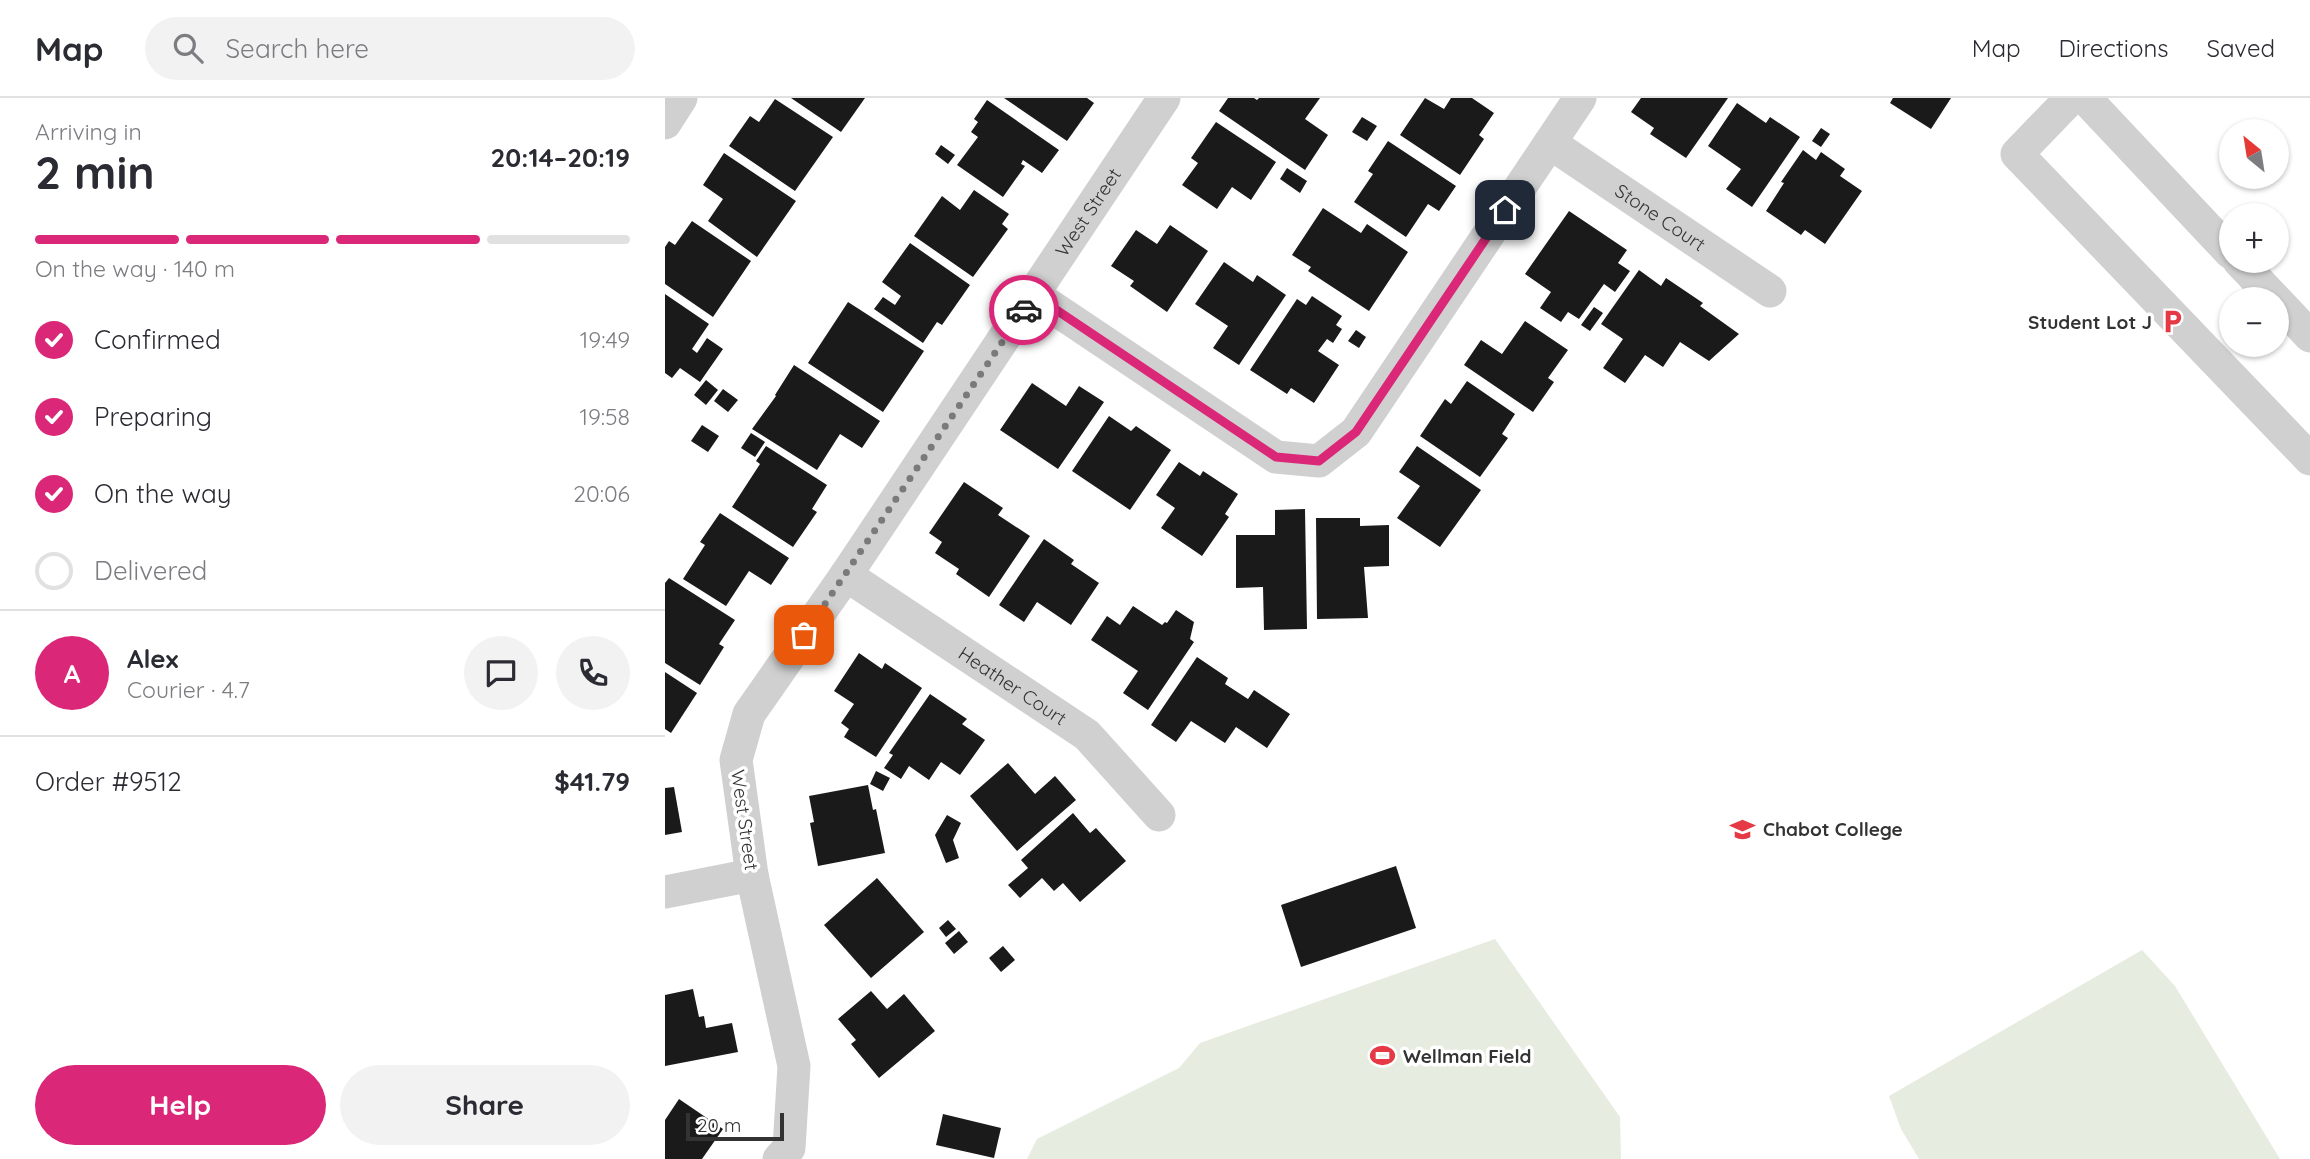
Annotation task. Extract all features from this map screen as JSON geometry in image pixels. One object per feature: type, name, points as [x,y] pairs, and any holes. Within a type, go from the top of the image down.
[{"type":"street","points":[[665,123],[681,98]]},
{"type":"street","name":"West Street","points":[[779,1159],[789,1148],[794,1066],[753,875],[736,760],[749,714],[846,575],[1164,98]]},
{"type":"street","points":[[1034,295],[1276,457],[1319,461],[1356,432],[1580,98]]},
{"type":"street","points":[[2071,98],[2017,154],[2310,459]]},
{"type":"street","points":[[2084,98],[2219,240]]},
{"type":"street","name":"Stone Court","points":[[1550,143],[1770,291]]},
{"type":"street","points":[[2250,273],[2264,287]]},
{"type":"street","points":[[2289,313],[2310,335]]},
{"type":"street","name":"Heather Court","points":[[846,575],[1087,735],[1159,816]]},
{"type":"street","points":[[665,892],[753,875]]},
{"type":"shaded area","name":"Wellman Field","points":[[1495,939],[1620,1117],[1621,1159],[1027,1159],[1037,1139],[1179,1068],[1200,1043]]},
{"type":"shaded area","points":[[2142,950],[2175,986],[2280,1159],[1919,1159],[1901,1129],[1889,1096]]},
{"type":"building","points":[[791,98],[865,98],[841,132]]},
{"type":"building","points":[[1004,98],[1087,98],[1094,103],[1067,141]]},
{"type":"building","points":[[1228,98],[1320,98],[1305,119],[1328,135],[1305,170],[1219,111]]},
{"type":"building","points":[[1425,98],[1444,109],[1451,98],[1472,98],[1494,113],[1479,135],[1484,139],[1460,175],[1400,135]]},
{"type":"building","points":[[1641,98],[1728,98],[1686,158],[1650,134],[1654,128],[1631,112]]},
{"type":"building","points":[[1893,98],[1951,98],[1931,129],[1890,103]]},
{"type":"building","points":[[775,99],[833,137],[795,191],[729,146],[750,116],[759,122]]},
{"type":"building","points":[[987,100],[1059,150],[1042,173],[1023,160],[1021,164],[1025,166],[1003,197],[957,165],[978,137],[971,132],[978,122],[974,119]]},
{"type":"building","points":[[1737,103],[1766,123],[1770,117],[1800,137],[1752,207],[1726,189],[1741,169],[1708,146]]},
{"type":"building","points":[[1362,117],[1377,126],[1367,141],[1352,132]]},
{"type":"building","points":[[1216,122],[1276,162],[1251,200],[1232,187],[1217,209],[1182,185],[1198,163],[1191,158]]},
{"type":"building","points":[[1821,128],[1830,134],[1821,147],[1812,141]]},
{"type":"building","points":[[1388,141],[1456,186],[1439,211],[1428,204],[1406,237],[1354,202],[1373,174],[1368,171]]},
{"type":"building","points":[[941,145],[955,155],[948,164],[935,154]]},
{"type":"building","points":[[1803,150],[1816,160],[1821,152],[1845,169],[1840,176],[1862,191],[1825,244],[1805,230],[1801,235],[1766,211],[1784,183],[1781,182]]},
{"type":"building","points":[[724,153],[796,201],[757,257],[708,221],[723,199],[703,185]]},
{"type":"building","points":[[1287,168],[1307,181],[1300,193],[1280,179]]},
{"type":"building","points":[[974,190],[1009,214],[1002,224],[1008,229],[973,277],[914,236],[942,196],[960,210]]},
{"type":"building","points":[[1323,208],[1361,233],[1367,224],[1408,252],[1369,311],[1308,271],[1311,267],[1292,255]]},
{"type":"building","points":[[1569,211],[1627,250],[1618,263],[1630,271],[1615,292],[1604,284],[1579,319],[1568,312],[1561,322],[1540,308],[1551,292],[1525,274]]},
{"type":"building","points":[[692,221],[751,261],[713,317],[665,284],[665,247],[669,241],[675,245]]},
{"type":"building","points":[[1170,225],[1208,251],[1167,312],[1130,286],[1134,281],[1111,266],[1136,230],[1157,244]]},
{"type":"building","points":[[910,243],[970,285],[942,325],[937,322],[923,343],[874,309],[883,297],[895,305],[901,296],[882,282]]},
{"type":"building","points":[[1224,262],[1253,282],[1257,275],[1286,295],[1239,365],[1213,348],[1228,326],[1195,304]]},
{"type":"building","points":[[1639,270],[1661,286],[1666,278],[1703,303],[1700,306],[1739,334],[1709,361],[1680,342],[1663,367],[1645,355],[1625,383],[1603,368],[1623,339],[1601,324]]},
{"type":"building","points":[[665,294],[709,324],[692,349],[697,353],[707,338],[723,349],[700,382],[680,368],[672,378],[665,373]]},
{"type":"building","points":[[1312,296],[1342,316],[1336,325],[1342,329],[1333,343],[1327,339],[1318,351],[1339,365],[1314,403],[1291,388],[1287,394],[1250,370],[1297,299],[1306,305]]},
{"type":"building","points":[[848,302],[924,351],[883,412],[808,363]]},
{"type":"building","points":[[1594,307],[1603,313],[1590,331],[1581,325]]},
{"type":"building","points":[[1525,321],[1568,350],[1548,378],[1554,382],[1533,412],[1464,365],[1481,340],[1502,354]]},
{"type":"building","points":[[1356,330],[1366,337],[1359,348],[1348,341]]},
{"type":"building","points":[[794,365],[880,421],[862,448],[840,434],[817,470],[752,429]]},
{"type":"building","points":[[706,380],[718,390],[706,405],[694,395]]},
{"type":"building","points":[[1467,381],[1515,414],[1502,434],[1508,438],[1480,477],[1420,436],[1445,399],[1451,404]]},
{"type":"building","points":[[1032,383],[1066,406],[1079,386],[1104,402],[1058,469],[1000,430]]},
{"type":"building","points":[[723,389],[738,400],[728,412],[714,401]]},
{"type":"building","points":[[1109,416],[1131,431],[1136,426],[1171,450],[1130,510],[1072,471]]},
{"type":"building","points":[[702,425],[719,436],[708,452],[691,441]]},
{"type":"building","points":[[751,433],[765,442],[755,457],[741,448]]},
{"type":"building","points":[[766,446],[827,485],[812,509],[817,512],[793,547],[732,507],[760,464],[756,461]]},
{"type":"building","points":[[1417,446],[1481,490],[1440,547],[1397,518],[1420,486],[1399,472]]},
{"type":"building","points":[[1179,462],[1200,476],[1203,471],[1238,494],[1225,514],[1229,517],[1202,556],[1161,528],[1175,508],[1156,495]]},
{"type":"building","points":[[964,482],[1003,508],[998,515],[1030,536],[989,597],[956,574],[959,569],[935,553],[942,542],[929,533]]},
{"type":"building","points":[[1305,509],[1307,629],[1264,630],[1263,587],[1236,588],[1236,535],[1275,535],[1275,510]]},
{"type":"building","points":[[720,513],[789,558],[771,585],[749,571],[726,606],[683,579],[705,545],[700,542]]},
{"type":"building","points":[[1316,518],[1360,518],[1360,526],[1389,525],[1389,566],[1364,567],[1368,618],[1317,619]]},
{"type":"building","points":[[1044,539],[1074,560],[1071,564],[1099,583],[1071,625],[1037,602],[1024,622],[999,605]]},
{"type":"building","points":[[669,578],[735,620],[719,644],[724,647],[700,685],[665,663],[665,583]]},
{"type":"building","points":[[1133,606],[1162,625],[1167,623],[1176,610],[1194,622],[1190,639],[1194,642],[1148,710],[1123,693],[1138,671],[1091,640],[1107,616],[1120,625]]},
{"type":"building","points":[[859,653],[882,669],[885,663],[922,688],[876,757],[844,737],[849,729],[841,723],[854,704],[834,691]]},
{"type":"building","points":[[1197,657],[1228,678],[1225,684],[1248,699],[1254,690],[1290,714],[1267,748],[1236,727],[1225,743],[1191,721],[1176,742],[1151,725]]},
{"type":"building","points":[[665,672],[697,693],[671,733],[665,729]]},
{"type":"building","points":[[930,694],[967,719],[962,724],[985,740],[960,775],[941,762],[929,780],[909,766],[901,779],[884,768],[893,755],[889,753]]},
{"type":"building","points":[[1008,763],[1035,794],[1055,776],[1076,800],[1017,851],[970,796]]},
{"type":"building","points":[[876,771],[890,778],[883,791],[870,784]]},
{"type":"building","points":[[868,785],[885,853],[818,866],[810,823],[814,822],[809,796]]},
{"type":"building","points":[[674,787],[682,832],[665,835],[665,788]]},
{"type":"building","points":[[1073,813],[1090,833],[1096,828],[1126,861],[1080,902],[1063,883],[1054,891],[1042,878],[1020,898],[1008,885],[1028,868],[1021,860]]},
{"type":"building","points":[[947,815],[961,823],[953,840],[959,858],[946,863],[935,835]]},
{"type":"building","points":[[1396,866],[1416,928],[1301,967],[1281,905]]},
{"type":"building","points":[[877,878],[924,932],[871,978],[824,925]]},
{"type":"building","points":[[948,920],[956,929],[946,937],[939,928]]},
{"type":"building","points":[[959,931],[968,942],[954,954],[945,943]]},
{"type":"building","points":[[1003,946],[1015,960],[1001,972],[989,958]]},
{"type":"building","points":[[693,989],[699,1017],[704,1016],[706,1028],[732,1023],[738,1052],[665,1066],[665,995]]},
{"type":"building","points":[[871,991],[887,1009],[904,994],[935,1031],[879,1078],[851,1044],[856,1040],[838,1019]]},
{"type":"building","points":[[679,1099],[723,1129],[702,1159],[665,1159],[665,1120]]},
{"type":"building","points":[[943,1114],[1001,1128],[994,1158],[936,1145]]},
{"type":"way so far","points":[[804,635],[1024,310]]},
{"type":"place","name":"Student Lot J","points":[[2172,322]]},
{"type":"place","name":"Chabot College","points":[[1743,829]]},
{"type":"place","name":"Wellman Field","points":[[1383,1056]]},
{"type":"route","points":[[1024,310],[1034,295],[1276,457],[1319,461],[1356,432],[1505,210]]}]
